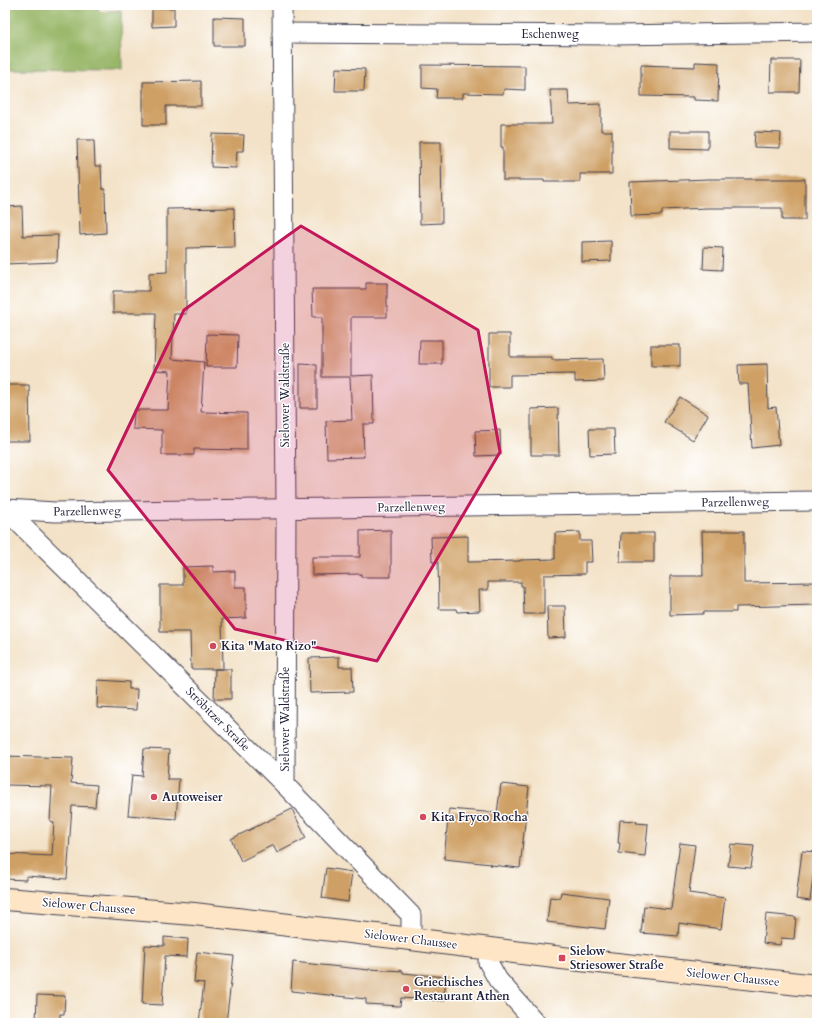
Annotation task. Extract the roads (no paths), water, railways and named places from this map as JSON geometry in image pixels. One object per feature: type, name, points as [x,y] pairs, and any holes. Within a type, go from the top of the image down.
[{"type":"main road","name":"Sielower Chaussee","points":[[5,899],[194,914],[817,986]]},
{"type":"street","name":"Sielower Waldstraße","points":[[282,5],[286,508],[285,785]]},
{"type":"street","name":"Eschenweg","points":[[282,33],[615,35],[817,32]]},
{"type":"street","name":"Parzellenweg","points":[[5,509],[55,512],[817,501]]},
{"type":"street","name":"Ströbitzer Straße","points":[[5,509],[285,785],[411,914],[411,939]]},
{"type":"street","points":[[490,949],[488,962],[498,980],[536,1023]]},
{"type":"place","name":"Kita \"Mato Rizo\"","points":[[213,646]]},
{"type":"place","name":"Autoweiser","points":[[154,797]]},
{"type":"place","name":"Kita Fryco Rocha","points":[[423,817]]},
{"type":"place","name":"Sielow Striesower Straße","points":[[562,958]]},
{"type":"place","name":"Griechisches Restaurant Athen","points":[[406,989]]}]
